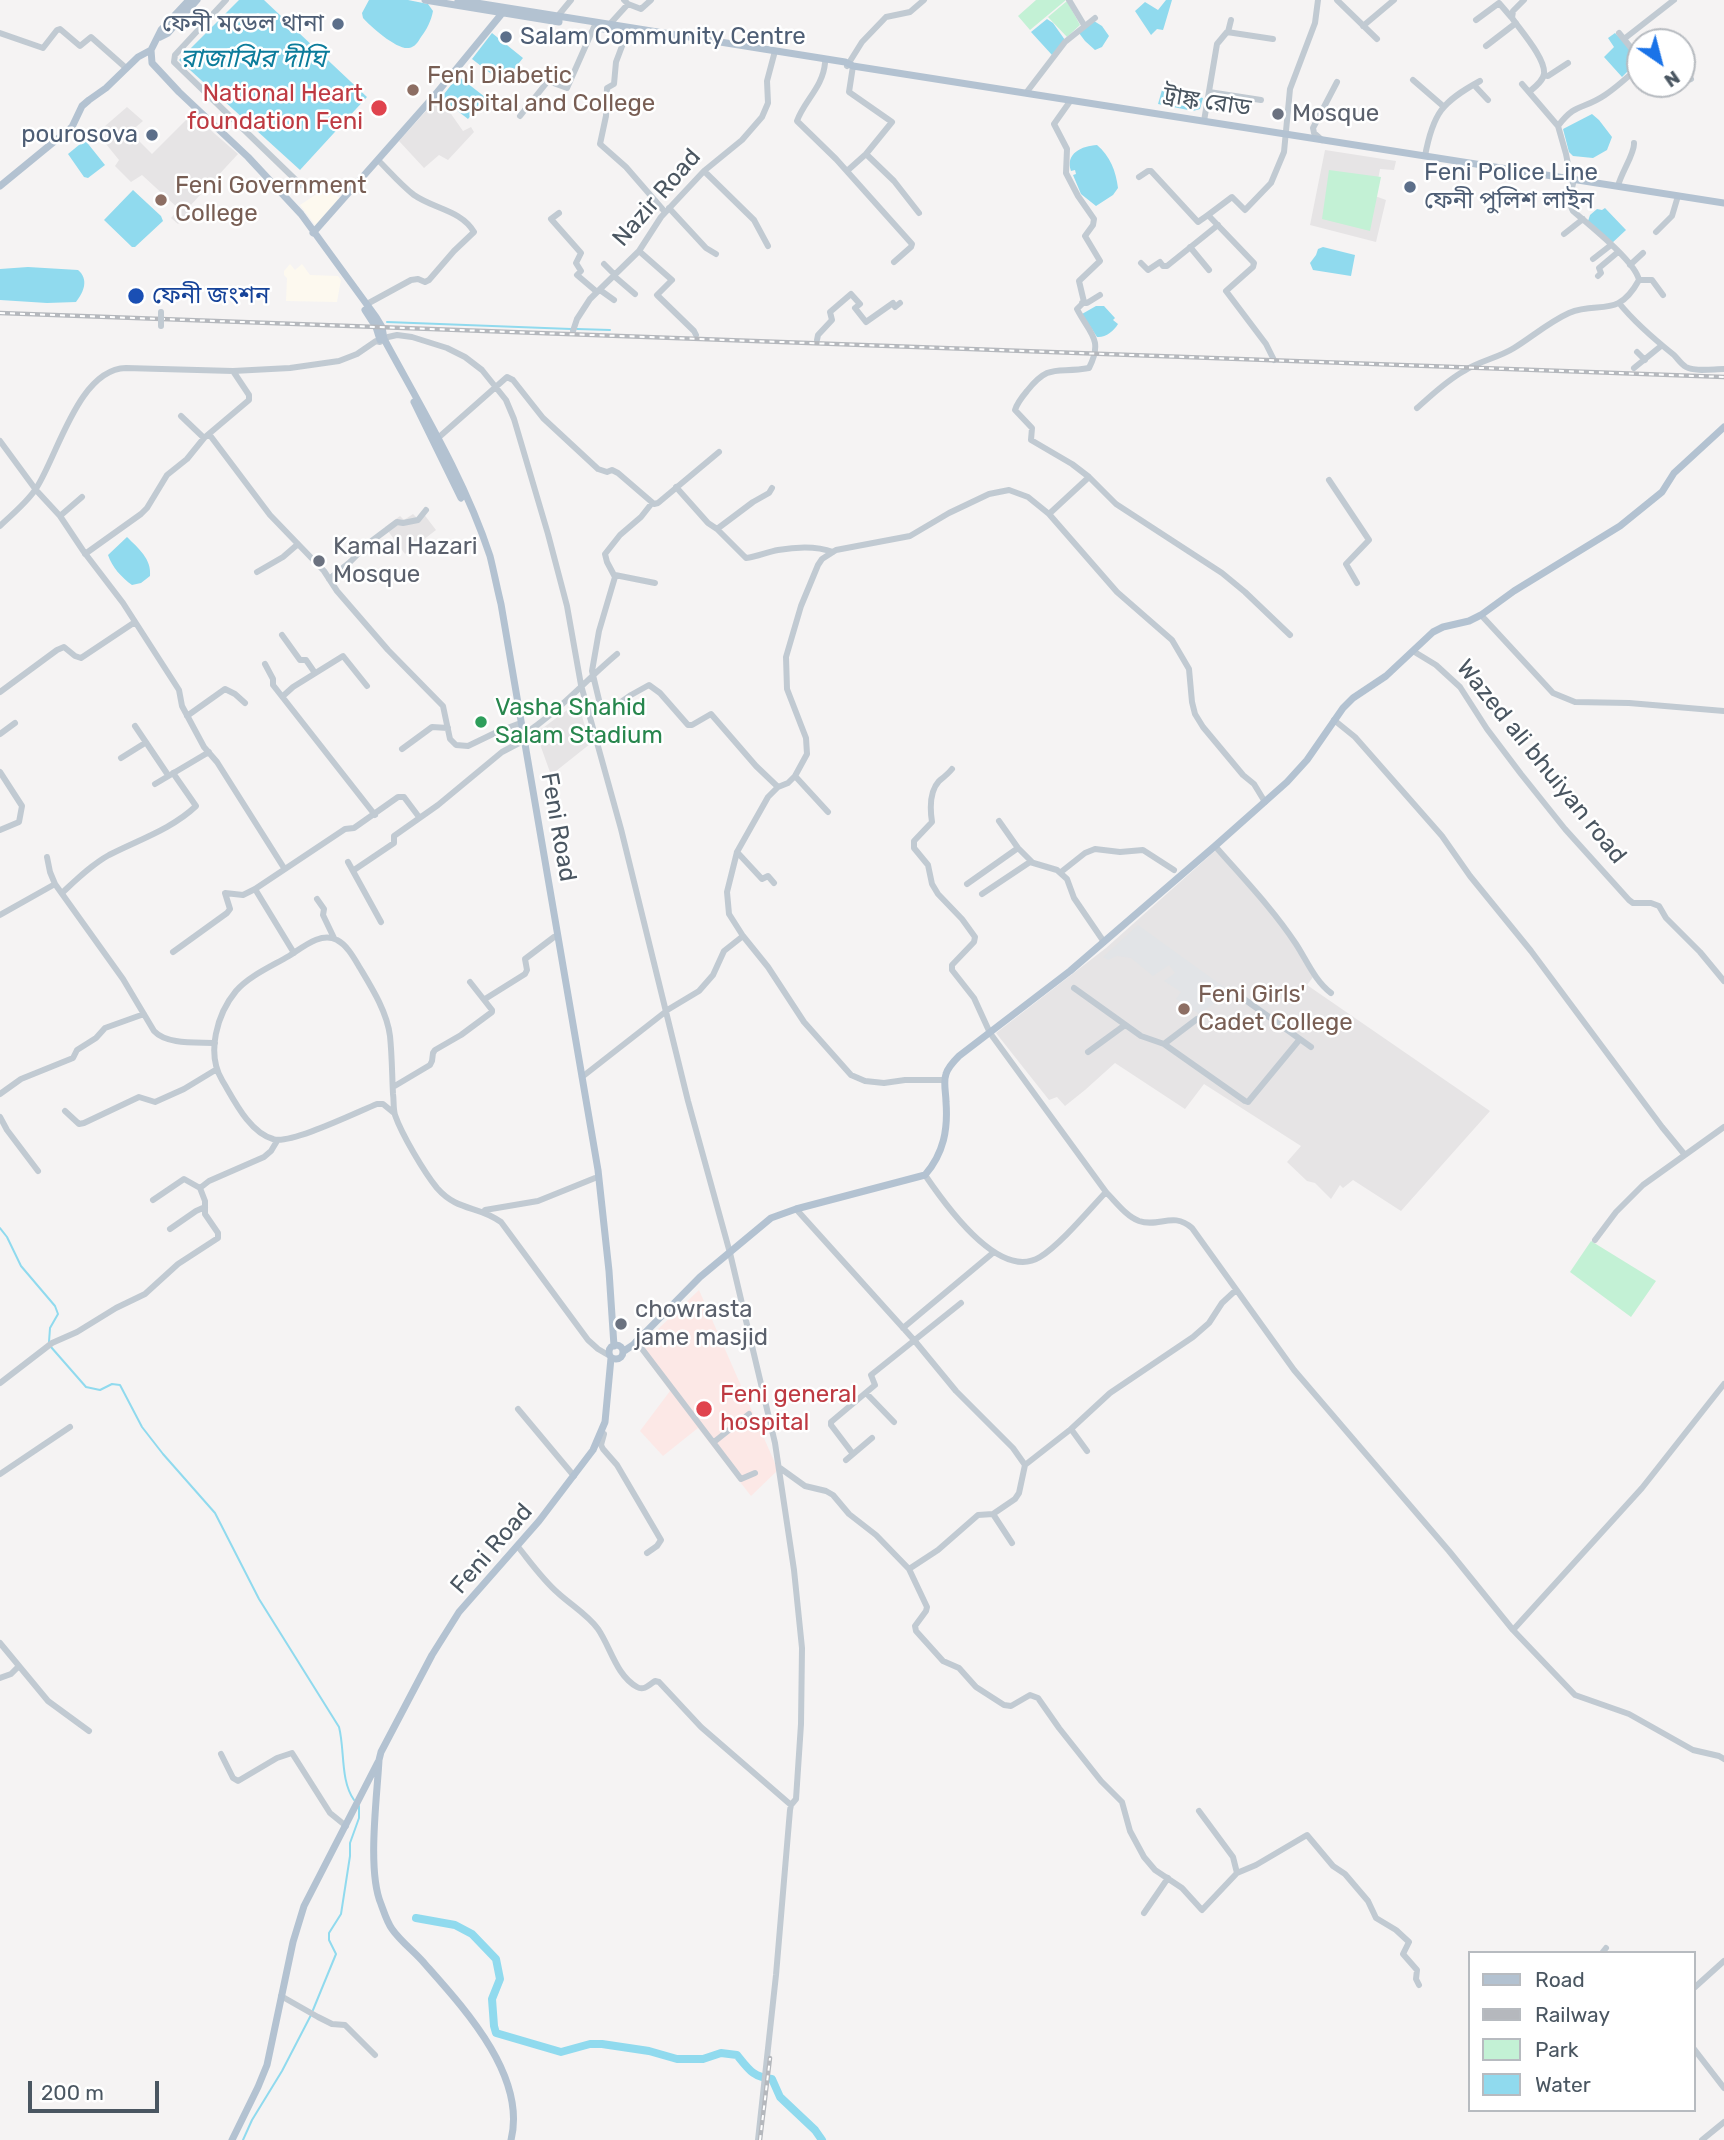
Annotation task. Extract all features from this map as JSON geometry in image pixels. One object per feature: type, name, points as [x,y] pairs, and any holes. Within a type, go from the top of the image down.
[{"type":"main road","points":[[0,186],[68,131],[82,106],[106,88],[138,57],[151,50],[162,30],[188,0]]},
{"type":"main road","points":[[159,37],[168,33],[197,0]]},
{"type":"main road","name":"ট্রাঙ্ক রোড","points":[[425,0],[609,25],[1724,203]]},
{"type":"main road","name":"ট্রাঙ্ক রোড","points":[[458,0],[627,33],[849,65]]},
{"type":"main road","points":[[313,233],[435,95],[505,10]]},
{"type":"main road","points":[[151,50],[151,58],[157,69],[294,206],[374,323],[432,437],[482,547],[501,626],[522,738],[595,1178],[606,1263],[612,1354],[603,1431],[593,1450],[522,1540],[459,1612],[432,1655],[304,1906],[263,2077],[232,2140]]},
{"type":"main road","points":[[313,233],[376,317],[382,327],[382,340]]},
{"type":"main road","name":"Feni Road","points":[[379,1760],[460,1615],[519,1548],[592,1457],[604,1434],[609,1409],[612,1354],[602,1203],[501,604],[489,556],[461,486],[438,438],[382,340]]},
{"type":"main road","points":[[612,1354],[619,1358],[700,1277],[771,1218],[925,1175],[935,1163],[945,1138],[948,1120],[945,1080],[949,1067],[1070,971],[1265,802],[1307,760],[1334,720],[1353,698],[1386,676],[1438,628],[1469,621],[1481,615],[1514,591],[1620,526],[1662,492],[1674,473],[1724,427]]},
{"type":"main road","points":[[612,1354],[621,1346],[624,1351]]},
{"type":"main road","points":[[379,1760],[374,1870],[379,1901],[391,1928],[458,2002],[506,2074],[514,2115],[514,2138]]},
{"type":"street","points":[[226,0],[175,55],[174,62],[301,185]]},
{"type":"street","points":[[557,17],[571,0]]},
{"type":"street","points":[[609,25],[626,2],[641,9],[651,0]]},
{"type":"street","points":[[847,171],[866,154],[892,122],[848,91],[849,65],[862,42],[886,17],[910,12],[924,0]]},
{"type":"street","points":[[1069,0],[1084,25]]},
{"type":"street","points":[[1139,177],[1151,171],[1198,222],[1232,197],[1244,210],[1247,209],[1271,183],[1284,152],[1290,89],[1315,23],[1318,0]]},
{"type":"street","points":[[1337,0],[1377,39]]},
{"type":"street","points":[[1363,26],[1394,0]]},
{"type":"street","points":[[1514,21],[1513,11],[1524,0]]},
{"type":"street","points":[[1619,33],[1625,39],[1674,0]]},
{"type":"street","points":[[1476,20],[1499,3],[1540,57],[1544,75]]},
{"type":"street","points":[[1026,93],[1065,42],[1095,18]]},
{"type":"street","points":[[1205,121],[1217,44],[1228,32],[1231,20]]},
{"type":"street","points":[[1486,46],[1514,21]]},
{"type":"street","points":[[520,116],[548,81],[567,88],[594,27]]},
{"type":"street","points":[[0,33],[43,48],[60,29],[80,46],[91,37],[126,68]]},
{"type":"street","points":[[1228,32],[1273,39]]},
{"type":"street","points":[[627,33],[615,62],[614,84],[607,88],[606,116],[600,144],[706,248],[716,254]]},
{"type":"street","name":"Nazir Road","points":[[573,331],[583,309],[639,251],[667,210],[704,171],[742,140],[762,117],[768,103],[767,81],[775,53]]},
{"type":"street","points":[[825,63],[825,72],[797,121],[847,171],[912,246],[894,262]]},
{"type":"street","points":[[1529,92],[1544,75],[1548,76],[1568,64]]},
{"type":"street","points":[[1558,126],[1571,110],[1607,94],[1626,78]]},
{"type":"street","points":[[1413,80],[1443,106]]},
{"type":"street","points":[[1322,140],[1314,133],[1313,128],[1337,82]]},
{"type":"street","points":[[1425,156],[1429,132],[1443,106],[1452,97],[1477,83],[1488,100]]},
{"type":"street","points":[[1417,408],[1465,370],[1510,351],[1571,312],[1604,308],[1619,303],[1639,281],[1640,271],[1630,265],[1573,211],[1570,205],[1573,179],[1558,126],[1522,84]]},
{"type":"street","points":[[1209,92],[1261,100]]},
{"type":"street","points":[[1070,100],[1054,124],[1067,149],[1066,173],[1077,196],[1094,219],[1085,236],[1100,261],[1079,281],[1084,296],[1077,309],[1096,341],[1091,366],[1085,369],[1051,371],[1041,375],[1019,401],[1015,410],[1032,428],[1031,440],[1072,464],[1116,504],[1222,573],[1290,635]]},
{"type":"street","points":[[1618,186],[1622,171],[1634,150],[1634,143]]},
{"type":"street","points":[[866,154],[894,181],[919,213]]},
{"type":"street","points":[[367,304],[411,280],[429,281],[474,232],[457,214],[429,204],[414,194],[378,160]]},
{"type":"street","points":[[704,171],[754,220],[768,246]]},
{"type":"street","points":[[1656,232],[1672,216],[1678,196]]},
{"type":"street","points":[[559,213],[551,219],[581,253],[576,263],[581,271],[577,275],[597,292],[600,290],[614,300]]},
{"type":"street","points":[[1208,215],[1254,263],[1253,267],[1226,291],[1266,344],[1274,360]]},
{"type":"street","points":[[1564,233],[1583,219]]},
{"type":"street","points":[[1141,263],[1148,270],[1160,262],[1165,266],[1218,225]]},
{"type":"street","points":[[1593,260],[1611,245]]},
{"type":"street","points":[[1190,247],[1209,270]]},
{"type":"street","points":[[1598,275],[1601,273],[1599,268],[1628,250]]},
{"type":"street","points":[[639,251],[672,280],[657,295],[696,335]]},
{"type":"street","points":[[1630,265],[1643,253]]},
{"type":"street","points":[[604,264],[635,294]]},
{"type":"street","points":[[1639,281],[1652,280],[1663,295]]},
{"type":"street","points":[[817,340],[818,335],[832,320],[830,312],[851,294],[860,303],[855,308],[866,322],[892,303],[895,307],[900,303]]},
{"type":"street","points":[[1082,303],[1090,302],[1100,295]]},
{"type":"street","points":[[1619,303],[1632,319],[1687,368],[1724,369]]},
{"type":"street","points":[[161,327],[162,312]]},
{"type":"street","points":[[0,526],[36,490],[57,452],[60,436],[83,397],[107,372],[115,368],[233,371],[290,368],[339,361],[358,354],[376,341],[397,335],[447,348],[465,357],[482,370],[506,400],[514,419],[567,606],[581,685],[730,1253],[780,1468],[802,1648],[800,1736],[796,1799],[791,1805],[758,2140]]},
{"type":"street","points":[[1634,368],[1661,346]]},
{"type":"street","points":[[1637,352],[1645,360]]},
{"type":"street","points":[[85,554],[141,514],[167,475],[250,397],[233,371]]},
{"type":"street","points":[[438,438],[507,377],[513,380],[543,418],[598,469],[618,473],[652,503],[658,503],[719,452]]},
{"type":"street","points":[[181,416],[206,436],[260,503],[329,579],[388,650],[443,706],[450,739],[461,747],[468,746],[519,724]]},
{"type":"street","points":[[0,441],[36,490],[60,516],[135,622],[178,690],[187,716],[204,747],[284,869]]},
{"type":"street","points":[[1049,514],[1089,477]]},
{"type":"street","points":[[1329,480],[1369,540],[1346,565],[1357,583]]},
{"type":"street","points":[[676,487],[708,523],[748,559],[779,550],[798,548],[825,548],[833,552]]},
{"type":"street","points":[[717,529],[769,493],[772,488]]},
{"type":"street","points":[[945,1080],[884,1083],[865,1081],[851,1074],[804,1022],[768,967],[733,921],[727,903],[729,881],[737,852],[768,797],[778,786],[789,783],[807,754],[808,746],[787,689],[786,657],[801,606],[818,565],[833,552],[910,536],[989,494],[1009,490],[1028,497],[1049,514],[1117,592],[1172,640],[1189,669],[1192,702],[1203,727],[1242,775],[1254,784],[1265,802]]},
{"type":"street","points":[[60,516],[82,497]]},
{"type":"street","points":[[599,700],[592,675],[615,575],[607,562],[606,554],[620,535],[641,517],[652,503]]},
{"type":"street","points":[[329,579],[386,529],[397,522],[418,520],[426,510]]},
{"type":"street","points":[[257,572],[283,557],[298,544]]},
{"type":"street","points":[[615,575],[655,583]]},
{"type":"street","points":[[1481,615],[1553,692],[1563,698],[1574,702],[1724,711]]},
{"type":"street","points":[[0,692],[57,650],[64,647],[81,658],[135,622]]},
{"type":"street","points":[[282,635],[300,660],[306,660],[315,673]]},
{"type":"street","name":"Wazed ali bhuiyan road","points":[[1413,651],[1436,665],[1460,687],[1521,774],[1565,829],[1629,901],[1659,906],[1666,918],[1724,981]]},
{"type":"street","points":[[354,870],[394,843],[394,836],[522,738],[617,654]]},
{"type":"street","points":[[283,696],[344,656],[367,686]]},
{"type":"street","points":[[265,664],[273,679],[273,685],[374,815]]},
{"type":"street","points":[[617,705],[649,685],[688,725],[692,726],[701,718],[712,714],[778,786]]},
{"type":"street","points":[[187,716],[225,689],[245,703]]},
{"type":"street","points":[[1334,720],[1355,737],[1442,836],[1685,1155]]},
{"type":"street","points":[[0,734],[16,723]]},
{"type":"street","points":[[62,893],[91,867],[188,814],[196,806],[145,743],[135,726]]},
{"type":"street","points":[[402,749],[432,727],[448,728]]},
{"type":"street","points":[[121,758],[145,743]]},
{"type":"street","points":[[155,784],[209,751]]},
{"type":"street","points":[[952,769],[936,784],[932,792],[932,822],[914,841],[914,850],[928,865],[937,894],[962,919],[975,937],[974,942],[952,965],[952,970],[974,998],[990,1032],[1106,1192],[1126,1213],[1143,1222],[1173,1219],[1187,1223],[1196,1232],[1294,1370],[1513,1630],[1575,1695],[1629,1714],[1693,1750],[1724,1759]]},
{"type":"street","points":[[0,772],[22,806],[19,822],[0,830]]},
{"type":"street","points":[[795,776],[828,812]]},
{"type":"street","points":[[173,953],[230,909],[225,892],[243,895],[255,889],[401,796],[419,817]]},
{"type":"street","points":[[999,821],[1018,848],[1032,862],[1061,873],[1067,879],[1074,898],[1104,942]]},
{"type":"street","points":[[1215,846],[1267,906],[1331,993]]},
{"type":"street","points":[[967,884],[1018,848]]},
{"type":"street","points":[[1061,873],[1084,853],[1095,849],[1120,852],[1143,850],[1174,870]]},
{"type":"street","points":[[737,852],[762,878],[768,876],[774,883]]},
{"type":"street","points":[[47,857],[55,884],[123,979],[154,1031],[161,1037],[215,1044]]},
{"type":"street","points":[[348,862],[381,922]]},
{"type":"street","points":[[982,894],[1032,862]]},
{"type":"street","points":[[0,915],[55,884]]},
{"type":"street","points":[[255,889],[294,953]]},
{"type":"street","points":[[317,899],[324,909],[323,915],[334,938],[348,950],[380,1004],[388,1026],[394,1113],[435,1186],[455,1205],[479,1210],[501,1222],[588,1340],[598,1349],[612,1354]]},
{"type":"street","points":[[582,1077],[666,1012],[699,991],[713,975],[724,951],[743,936]]},
{"type":"street","points":[[485,999],[525,974],[526,957],[554,937]]},
{"type":"street","points":[[334,938],[315,940],[237,990],[220,1021],[215,1044],[217,1069],[253,1127],[277,1141],[309,1132],[377,1104],[383,1104],[394,1113]]},
{"type":"street","points":[[393,1087],[430,1065],[435,1050],[492,1012],[470,982]]},
{"type":"street","points":[[1074,988],[1141,1036],[1164,1044],[1248,1102],[1300,1039]]},
{"type":"street","points":[[1244,999],[1311,1047]]},
{"type":"street","points":[[0,1094],[21,1079],[73,1058],[77,1049],[96,1038],[105,1028],[144,1014]]},
{"type":"street","points":[[1164,1044],[1197,1019]]},
{"type":"street","points":[[1088,1052],[1125,1025]]},
{"type":"street","points":[[65,1111],[79,1124],[84,1123],[139,1097],[155,1102],[184,1089],[217,1069]]},
{"type":"street","points":[[0,1117],[38,1171]]},
{"type":"street","points":[[1595,1240],[1643,1185],[1724,1127]]},
{"type":"street","points":[[200,1188],[209,1181],[264,1157],[277,1141]]},
{"type":"street","points":[[925,1175],[960,1223],[994,1252],[1012,1261],[1025,1262],[1040,1257],[1106,1192]]},
{"type":"street","points":[[479,1210],[538,1201],[595,1178]]},
{"type":"street","points":[[0,1383],[52,1343],[145,1294],[178,1264],[218,1238],[218,1233],[205,1214],[200,1188],[184,1179],[153,1200]]},
{"type":"street","points":[[170,1229],[205,1207]]},
{"type":"street","points":[[796,1209],[914,1340],[956,1391],[1013,1448],[1025,1465]]},
{"type":"street","points":[[903,1328],[994,1252]]},
{"type":"street","points":[[909,1569],[937,1550],[978,1515],[993,1514],[1018,1496],[1025,1465],[1071,1429],[1110,1392],[1193,1337],[1209,1323],[1222,1303],[1236,1290]]},
{"type":"street","points":[[853,1454],[831,1424],[875,1385],[871,1374],[961,1303]]},
{"type":"street","points":[[636,1341],[741,1479],[755,1473]]},
{"type":"street","points":[[1513,1630],[1642,1488],[1724,1384]]},
{"type":"street","points":[[866,1393],[894,1422]]},
{"type":"street","points":[[518,1409],[574,1476]]},
{"type":"street","points":[[714,1442],[749,1413]]},
{"type":"street","points":[[0,1474],[70,1427]]},
{"type":"street","points":[[1071,1429],[1087,1451]]},
{"type":"street","points":[[604,1434],[602,1447],[617,1465],[661,1540],[647,1553]]},
{"type":"street","points":[[846,1460],[872,1438]]},
{"type":"street","points":[[780,1468],[805,1486],[833,1495],[849,1514],[876,1535],[909,1569],[927,1607],[915,1626],[917,1633],[943,1661],[959,1668],[976,1687],[1004,1705],[1011,1706],[1030,1695],[1038,1698],[1059,1728],[1122,1802],[1130,1831],[1144,1857],[1155,1870],[1182,1888],[1202,1910],[1237,1873],[1256,1865],[1306,1834],[1333,1866],[1350,1879],[1379,1920],[1409,1942],[1403,1954],[1417,1970],[1416,1979],[1419,1985]]},
{"type":"street","points":[[993,1514],[1012,1543]]},
{"type":"street","points":[[519,1548],[555,1591],[591,1621],[628,1680],[639,1689],[655,1681],[659,1682],[701,1727],[791,1805]]},
{"type":"street","points":[[0,1643],[48,1701],[89,1731]]},
{"type":"street","points":[[0,1678],[11,1674],[18,1667]]},
{"type":"street","points":[[220,1754],[233,1779],[238,1781],[277,1758],[292,1753],[330,1813],[346,1826]]},
{"type":"street","points":[[1199,1811],[1233,1857],[1237,1873]]},
{"type":"street","points":[[1144,1913],[1168,1878]]},
{"type":"street","points":[[1696,1986],[1724,1961]]},
{"type":"street","points":[[281,1996],[325,2021],[345,2025],[375,2055]]},
{"type":"street","points":[[1696,2052],[1724,2088]]},
{"type":"street","points":[[1702,2140],[1724,2122]]},
{"type":"shaded area","points":[[436,100],[449,111],[463,131],[471,127],[474,132],[448,160],[439,155],[424,168],[399,141]]},
{"type":"shaded area","points":[[127,107],[143,121],[130,132],[152,154],[189,117],[194,121],[188,130],[199,120],[238,154],[189,207],[191,211],[178,224],[171,218],[179,209],[142,175],[131,182],[115,166],[119,160],[97,133]]},
{"type":"shaded area","points":[[1325,150],[1396,161],[1394,170],[1380,169],[1375,196],[1386,200],[1376,242],[1310,225]]},
{"type":"shaded area","points":[[326,188],[341,199],[316,226],[300,205]]},
{"type":"shaded area","points":[[290,264],[295,270],[302,264],[310,275],[338,276],[341,280],[337,302],[286,301],[287,278],[284,271]]},
{"type":"shaded area","points":[[423,513],[436,530],[405,554],[385,527],[400,516],[404,520],[413,514],[417,518]]},
{"type":"shaded area","points":[[578,702],[590,744],[551,775],[536,733]]},
{"type":"shaded area","name":"Feni Girls' Cadet College","points":[[1216,850],[1268,908],[1316,973],[1307,985],[1490,1111],[1401,1211],[1353,1180],[1343,1188],[1340,1185],[1331,1199],[1287,1162],[1301,1146],[1204,1084],[1185,1109],[1115,1063],[1065,1106],[1057,1097],[1049,1100],[996,1033],[1106,948]]},
{"type":"shaded area","points":[[1138,925],[1228,990],[1226,995],[1199,1014],[1176,999],[1181,992],[1164,981],[1175,973],[1169,965],[1153,976],[1131,958],[1117,956],[1108,960],[1103,957]]},
{"type":"shaded area","name":"Feni general hospital","points":[[699,1290],[778,1470],[751,1496],[698,1428],[663,1456],[640,1431],[670,1391],[638,1348]]},
{"type":"green space","points":[[1036,0],[1066,0],[1030,30],[1018,16]]},
{"type":"green space","points":[[1067,1],[1080,25],[1067,37],[1048,17]]},
{"type":"green space","points":[[1329,170],[1381,177],[1370,231],[1322,219]]},
{"type":"green space","points":[[1591,1241],[1656,1281],[1631,1317],[1570,1272]]},
{"type":"water","name":"রাজাঝির দীঘি","points":[[239,0],[264,0],[367,97],[300,170],[179,60]]},
{"type":"water","points":[[369,0],[408,0],[428,4],[433,11],[428,25],[415,45],[404,48],[384,37],[363,18],[362,13]]},
{"type":"water","points":[[1166,0],[1172,0],[1163,30],[1157,29],[1151,35],[1135,11],[1145,2],[1158,10]]},
{"type":"water","points":[[1047,19],[1065,40],[1052,55],[1031,32]]},
{"type":"water","points":[[1094,21],[1102,26],[1109,36],[1102,47],[1095,50],[1079,33]]},
{"type":"water","points":[[492,33],[523,58],[503,83],[472,59]]},
{"type":"water","points":[[1615,33],[1626,44],[1626,73],[1622,77],[1604,57],[1614,47],[1608,38]]},
{"type":"water","points":[[458,76],[485,97],[468,119],[441,98]]},
{"type":"water","points":[[1162,90],[1203,98],[1200,109],[1193,111],[1158,104]]},
{"type":"water","points":[[1592,114],[1612,137],[1607,150],[1593,158],[1573,156],[1569,152],[1563,129]]},
{"type":"water","points":[[85,140],[105,165],[88,178],[84,177],[68,154]]},
{"type":"water","points":[[1097,145],[1112,164],[1118,188],[1113,195],[1096,206],[1081,194],[1073,175],[1076,174],[1075,170],[1071,171],[1070,159],[1076,152]]},
{"type":"water","points":[[133,190],[163,221],[135,247],[104,220]]},
{"type":"water","points":[[1605,208],[1626,230],[1611,244],[1588,221],[1597,209]]},
{"type":"water","points":[[1323,247],[1355,255],[1351,276],[1313,270],[1310,263],[1318,249]]},
{"type":"water","points":[[28,267],[78,270],[84,281],[81,294],[76,302],[0,300],[0,269]]},
{"type":"water","points":[[1096,306],[1104,306],[1118,324],[1109,334],[1100,337],[1097,337],[1082,314]]},
{"type":"water","points":[[127,537],[143,554],[150,570],[150,576],[141,583],[132,585],[118,572],[108,555]]},
{"type":"waterway","points":[[387,322],[571,329]]},
{"type":"waterway","points":[[577,329],[610,330]]},
{"type":"waterway","points":[[0,1228],[21,1266],[55,1306],[58,1314],[50,1328],[49,1342]]},
{"type":"waterway","points":[[51,1347],[86,1387],[100,1390],[112,1384],[120,1385],[142,1427],[215,1513],[259,1599],[339,1727],[345,1774],[354,1800]]},
{"type":"waterway","points":[[313,2010],[336,1954],[329,1940],[329,1933],[341,1914],[350,1843],[359,1818],[359,1806]]},
{"type":"waterway","points":[[416,1918],[455,1925],[472,1934],[496,1959],[500,1979],[492,1999],[496,2033],[561,2052],[590,2044],[602,2044],[649,2051],[677,2059],[703,2059],[721,2053],[737,2055],[752,2072],[772,2079],[780,2097],[822,2140]]},
{"type":"waterway","points":[[243,2140],[311,2015]]},
{"type":"railway","points":[[0,313],[1724,377]]},
{"type":"railway","points":[[760,2140],[770,2058]]},
{"type":"place","name":"ফেনী মডেল থানা","points":[[338,24]]},
{"type":"place","name":"Salam Community Centre","points":[[506,37]]},
{"type":"place","name":"Feni Diabetic Hospital and College","points":[[413,90]]},
{"type":"place","name":"National Heart foundation Feni","points":[[379,108]]},
{"type":"place","name":"Mosque","points":[[1278,114]]},
{"type":"place","name":"pourosova","points":[[152,135]]},
{"type":"place","name":"Feni Police Line ফেনী পুলিশ লাইন","points":[[1410,187]]},
{"type":"place","name":"Feni Government College","points":[[161,200]]},
{"type":"place","name":"ফেনী জংশন","points":[[136,296]]},
{"type":"place","name":"Kamal Hazari Mosque","points":[[319,561]]},
{"type":"place","name":"Vasha Shahid Salam Stadium","points":[[481,722]]},
{"type":"place","name":"Feni Girls' Cadet College","points":[[1184,1009]]},
{"type":"place","name":"chowrasta jame masjid","points":[[621,1324]]},
{"type":"place","name":"Feni general hospital","points":[[704,1409]]}]
